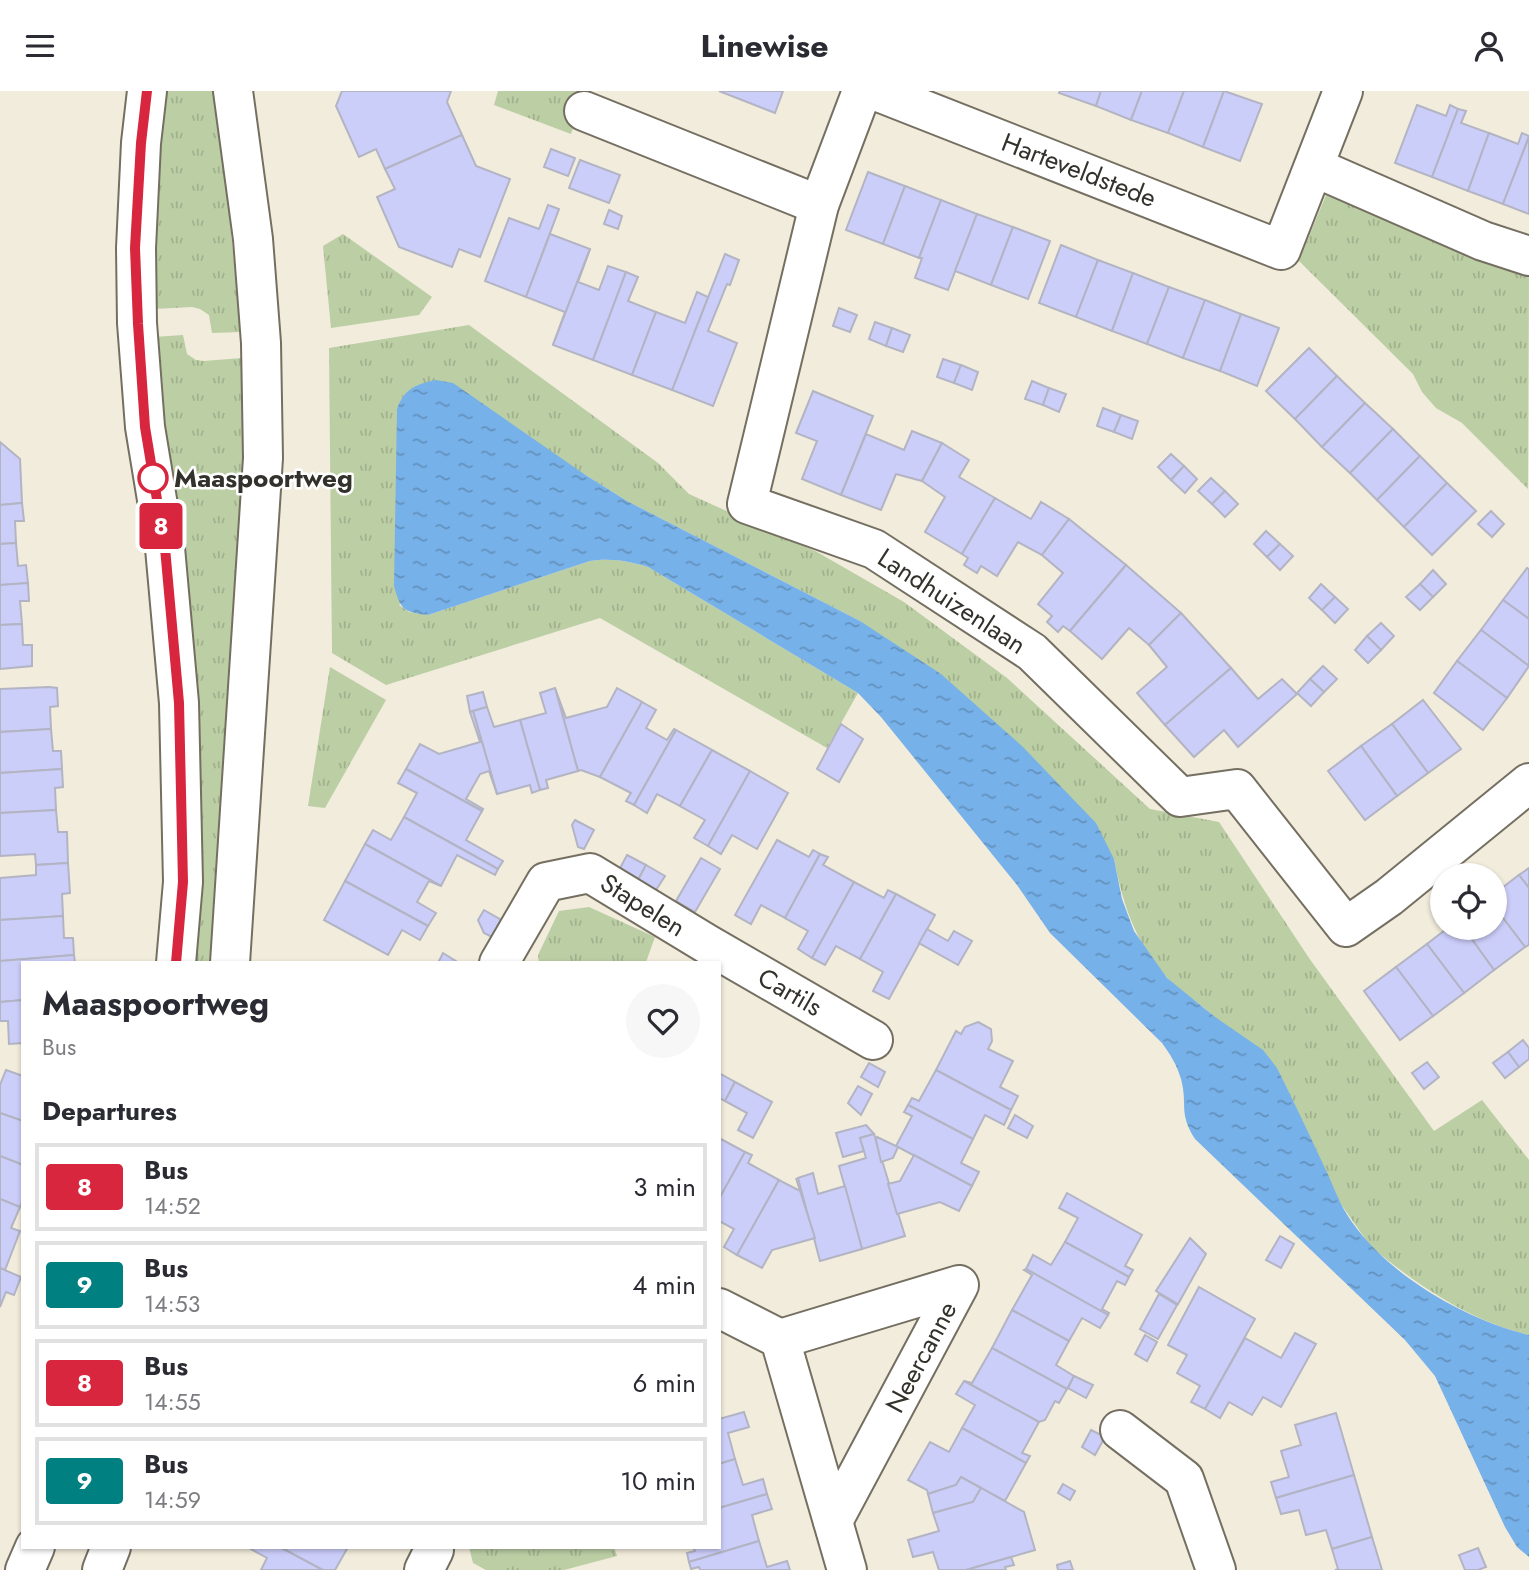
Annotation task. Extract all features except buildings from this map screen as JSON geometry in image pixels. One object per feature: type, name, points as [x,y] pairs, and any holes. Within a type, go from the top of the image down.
[{"type":"street","points":[[147,91],[135,248],[145,427],[165,548],[179,703],[183,882],[176,961]]},
{"type":"street","points":[[230,961],[263,458],[261,343],[253,239],[233,91]]},
{"type":"street","name":"Landhuizenlaan","points":[[862,91],[819,205],[747,504],[874,549],[1032,652],[1180,797],[1237,789],[1346,927],[1389,897],[1529,783]]},
{"type":"street","name":"Harteveldstede","points":[[876,91],[1281,250],[1314,167]]},
{"type":"street","points":[[1343,91],[1314,167],[1483,241],[1529,256]]},
{"type":"street","points":[[584,111],[819,205]]},
{"type":"street","name":"Stapelen","points":[[500,961],[545,882],[590,873],[706,944]]},
{"type":"street","name":"Cartils","points":[[706,944],[873,1040]]},
{"type":"street","name":"Neercanne","points":[[780,1339],[960,1285],[833,1521]]},
{"type":"street","points":[[721,1309],[780,1339],[847,1570]]},
{"type":"street","points":[[1120,1430],[1184,1479],[1216,1570]]},
{"type":"street","points":[[25,1570],[34,1549]]},
{"type":"street","points":[[102,1570],[110,1549]]},
{"type":"street","points":[[424,1570],[434,1549]]},
{"type":"green space","points":[[165,91],[217,91],[241,332],[212,333],[209,315],[200,309],[153,309],[153,247]]},
{"type":"green space","points":[[498,91],[585,91],[571,134],[494,105]]},
{"type":"green space","points":[[1326,195],[1529,270],[1528,489],[1462,423],[1436,408],[1422,392],[1413,374],[1299,261]]},
{"type":"green space","points":[[343,234],[432,297],[419,315],[331,328],[323,246]]},
{"type":"green space","points":[[469,325],[658,463],[689,494],[817,552],[904,602],[1007,678],[1150,809],[1219,822],[1309,958],[1434,1131],[1482,1100],[1529,1160],[1529,1335],[1485,1320],[1445,1300],[1371,1247],[1217,1021],[1176,987],[1142,944],[1128,912],[1114,859],[860,621],[627,501],[584,474],[399,605],[409,612],[428,615],[590,561],[619,561],[648,567],[858,693],[827,748],[600,618],[386,685],[332,653],[329,348]]},
{"type":"green space","points":[[183,335],[187,354],[196,360],[242,358],[238,585],[211,961],[191,961],[163,424],[154,337]]},
{"type":"green space","points":[[330,667],[386,700],[325,808],[308,806]]},
{"type":"green space","points":[[589,907],[655,937],[646,961],[539,961],[538,955],[559,911]]},
{"type":"green space","points":[[470,1549],[615,1549],[617,1556],[564,1570],[486,1570],[473,1563]]},
{"type":"water","points":[[436,380],[453,383],[627,501],[860,621],[941,674],[1022,746],[1096,823],[1114,859],[1122,899],[1134,931],[1167,978],[1215,1017],[1263,1050],[1277,1068],[1346,1213],[1361,1235],[1380,1255],[1426,1290],[1478,1317],[1529,1335],[1529,1557],[1517,1547],[1505,1527],[1435,1376],[1405,1340],[1195,1139],[1185,1115],[1179,1074],[1162,1043],[1050,933],[1017,885],[881,717],[858,693],[648,567],[626,562],[590,561],[428,615],[413,613],[401,605],[394,586],[397,409],[412,388]]},
{"type":"bus line","name":"8","points":[[147,91],[135,248],[145,427],[165,548],[179,703],[183,882],[176,961]]},
{"type":"place","name":"Maaspoortweg","points":[[153,478]]}]
